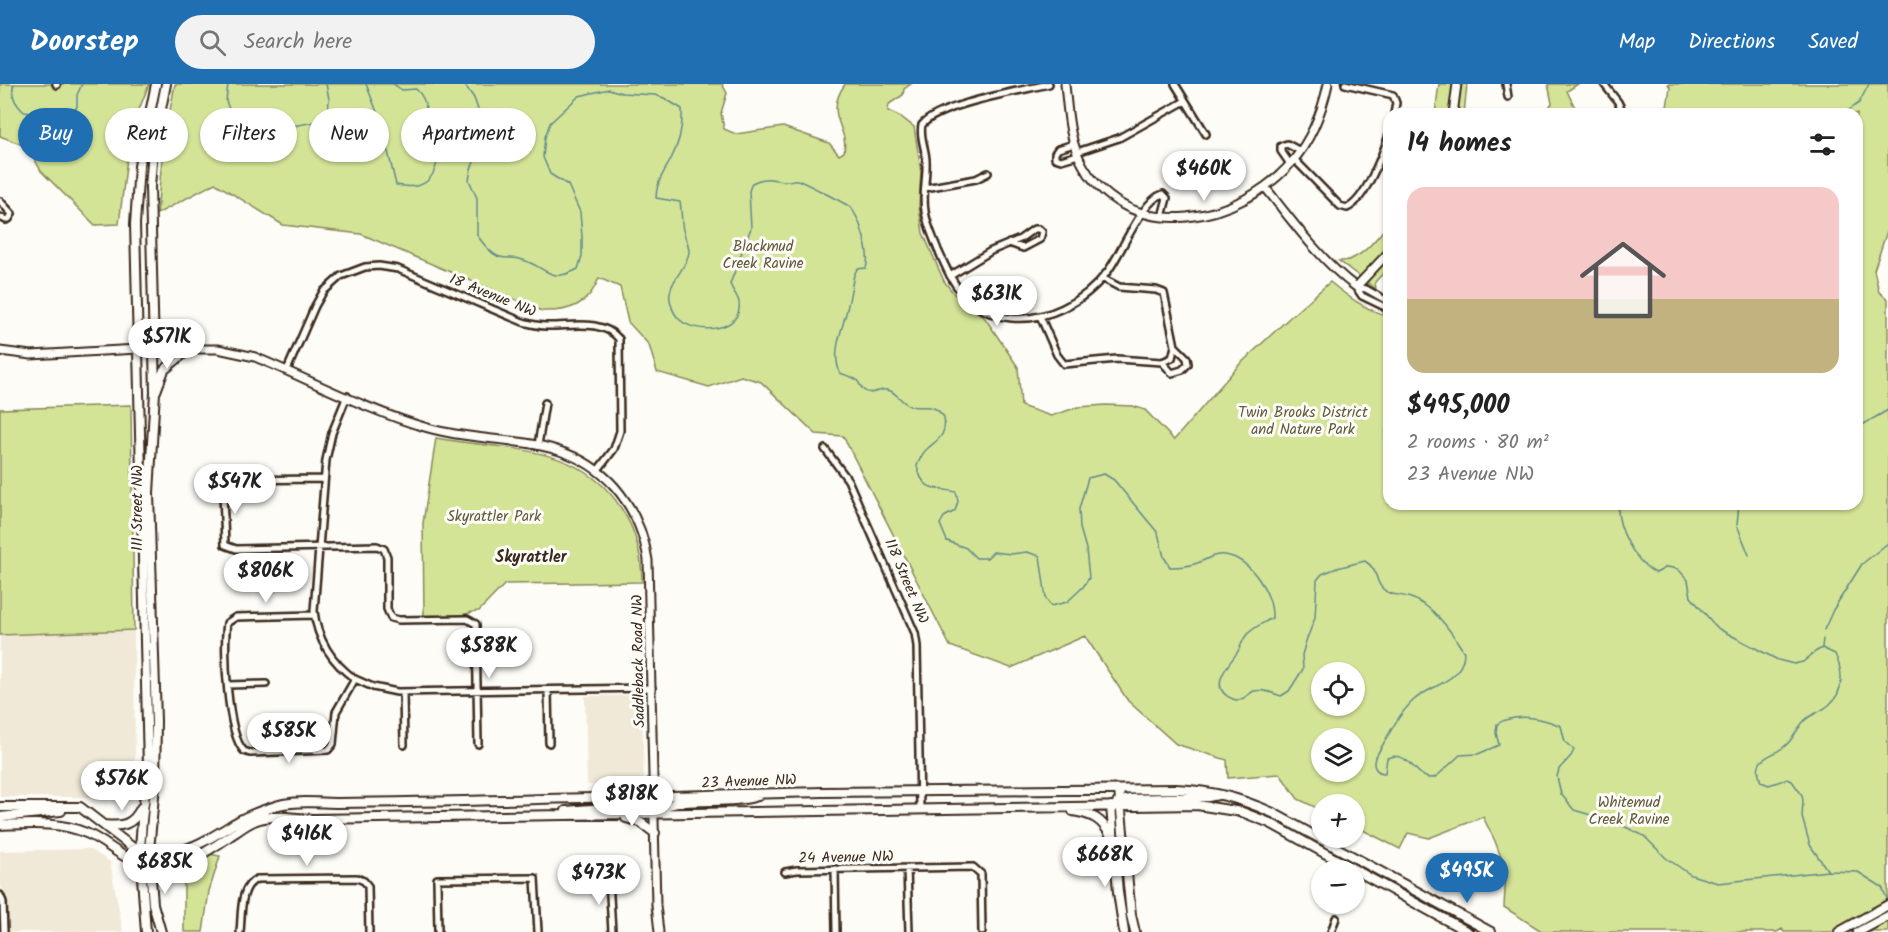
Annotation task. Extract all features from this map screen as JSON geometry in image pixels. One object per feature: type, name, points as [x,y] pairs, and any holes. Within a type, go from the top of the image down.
[{"type":"main road","name":"111 Street NW","points":[[155,85],[142,148],[135,224],[148,766],[144,804],[144,851],[150,864],[153,904],[161,932]]},
{"type":"main road","name":"111 Street NW","points":[[146,932],[140,863],[155,785],[156,726],[149,493],[155,392],[150,186],[153,149],[165,86]]},
{"type":"main road","points":[[155,392],[164,370],[188,350]]},
{"type":"main road","name":"23 Avenue NW","points":[[144,851],[175,852],[194,847],[254,813],[284,803],[920,790],[1176,789],[1222,794],[1274,813],[1491,932]]},
{"type":"main road","points":[[1119,790],[1130,904],[1135,932]]},
{"type":"main road","points":[[654,814],[660,807],[672,804],[744,801],[768,794]]},
{"type":"main road","points":[[1124,932],[1111,806],[1129,799],[1208,797],[1222,794]]},
{"type":"main road","points":[[547,815],[576,809],[645,804],[654,797]]},
{"type":"main road","points":[[1120,803],[1197,805],[1242,812],[1270,823],[1468,932]]},
{"type":"main road","points":[[104,825],[126,825],[134,819],[144,804]]},
{"type":"main road","name":"23 Avenue NW","points":[[0,825],[48,823],[73,828],[102,840],[140,863],[178,864],[205,852],[248,824],[260,819],[1111,806]]},
{"type":"main road","points":[[0,807],[81,807],[123,841],[144,851]]},
{"type":"main road","points":[[0,817],[72,811],[76,807]]},
{"type":"main road","points":[[1025,808],[1076,811],[1086,814],[1104,823],[1113,840]]},
{"type":"main road","points":[[609,814],[636,820],[648,826],[655,833]]},
{"type":"main road","points":[[1858,932],[1864,923],[1888,905]]},
{"type":"main road","points":[[1839,932],[1888,916]]},
{"type":"street","points":[[1049,84],[953,108],[927,120],[922,125],[926,159],[925,211],[928,226],[950,276],[965,296],[983,309],[999,316],[1017,319],[1040,316],[1074,303],[1088,293],[1102,278],[1143,212],[1158,196],[1163,194],[1167,198],[1162,217]]},
{"type":"street","points":[[1065,84],[1069,126],[1077,153],[1089,173],[1106,192],[1119,202],[1162,217],[1181,218],[1206,214],[1244,200],[1265,187],[1292,162],[1300,151],[1317,122],[1328,84]]},
{"type":"street","points":[[1175,84],[1206,134]]},
{"type":"street","points":[[1345,84],[1391,93],[1396,99],[1395,108]]},
{"type":"street","points":[[1454,108],[1457,84]]},
{"type":"street","points":[[1506,84],[1508,97]]},
{"type":"street","points":[[1604,84],[1621,108]]},
{"type":"street","points":[[1074,144],[1058,149],[1055,157],[1061,160],[1119,138],[1185,101]]},
{"type":"street","points":[[1300,151],[1289,144],[1281,146],[1281,151],[1292,162],[1340,206],[1347,208],[1355,203],[1368,183],[1383,149]]},
{"type":"street","points":[[925,188],[976,179],[988,173]]},
{"type":"street","points":[[1265,187],[1341,275],[1356,287],[1362,296],[1383,306]]},
{"type":"street","points":[[0,201],[12,214],[6,220],[0,217]]},
{"type":"street","points":[[950,276],[991,251],[1009,243],[1024,237],[1036,228],[1042,232],[1042,237],[1023,248],[1009,243]]},
{"type":"street","points":[[1356,287],[1383,258]]},
{"type":"street","name":"18 Avenue NW","points":[[287,370],[315,306],[332,283],[345,273],[379,266],[394,268],[523,322],[544,326],[573,324],[606,331],[619,339],[620,431],[614,449],[598,470]]},
{"type":"street","points":[[1040,316],[1056,355],[1064,364],[1108,359],[1162,362],[1172,358],[1174,346],[1164,293],[1119,286],[1102,278]]},
{"type":"street","points":[[1356,287],[1383,299]]},
{"type":"street","points":[[1162,362],[1173,373],[1182,370],[1188,364],[1186,358],[1174,346]]},
{"type":"street","name":"Saddleback Road NW","points":[[0,351],[31,354],[218,349],[237,352],[436,431],[538,445],[566,453],[598,470],[628,504],[640,527],[649,566],[659,932]]},
{"type":"street","points":[[347,396],[330,439],[324,479],[315,615],[325,647],[341,669],[355,679],[373,687],[403,692],[652,688]]},
{"type":"street","points":[[538,445],[545,403]]},
{"type":"street","name":"118 Street NW","points":[[825,449],[848,480],[915,633],[921,809]]},
{"type":"street","points":[[324,479],[233,480],[226,484],[223,493],[226,547],[236,549],[377,546],[384,549],[387,557],[387,609],[391,618],[399,620],[464,619],[474,622],[477,629],[478,744]]},
{"type":"street","points":[[315,615],[236,617],[229,620],[226,629],[228,685],[232,720],[239,744],[244,751],[323,752],[330,749],[336,712],[355,679]]},
{"type":"street","points":[[228,685],[266,684]]},
{"type":"street","points":[[548,690],[549,743]]},
{"type":"street","points":[[403,692],[404,745]]},
{"type":"street","name":"24 Avenue NW","points":[[785,872],[970,866],[979,870],[981,878],[982,932]]},
{"type":"street","name":"24 Avenue NW","points":[[908,868],[909,932]]},
{"type":"street","points":[[835,869],[836,932]]},
{"type":"street","points":[[240,932],[245,888],[257,879],[357,878],[368,886],[369,932]]},
{"type":"street","points":[[438,932],[437,879],[536,878],[538,932]]},
{"type":"street","points":[[609,878],[612,932]]},
{"type":"street","points":[[0,895],[3,902],[4,932]]},
{"type":"street","points":[[1331,932],[1336,918]]},
{"type":"shaded area","points":[[134,630],[135,761],[134,775],[128,787],[122,792],[107,797],[0,797],[0,635]]},
{"type":"shaded area","points":[[642,695],[644,784],[587,785],[585,696]]},
{"type":"shaded area","points":[[90,849],[110,862],[123,932],[8,932],[6,899],[0,884],[0,851]]},
{"type":"green space","points":[[0,84],[149,84],[140,108],[105,108],[105,162],[126,162],[119,224],[95,225],[41,171],[36,162],[93,162],[93,108],[18,108],[18,143],[0,136]]},
{"type":"green space","points":[[175,84],[722,84],[727,93],[721,113],[724,129],[736,134],[783,127],[829,143],[839,155],[844,152],[845,143],[836,113],[836,104],[845,84],[911,84],[904,89],[903,95],[889,104],[888,111],[914,127],[921,170],[919,207],[923,233],[944,281],[955,295],[985,318],[1018,367],[1021,406],[1051,416],[1078,407],[1133,406],[1145,410],[1174,440],[1238,366],[1330,282],[1350,298],[1383,314],[1383,510],[1863,510],[1863,108],[1667,108],[1670,87],[1668,84],[1888,84],[1888,228],[1874,270],[1879,292],[1888,299],[1888,932],[1784,932],[1782,929],[1777,932],[1543,932],[1504,907],[1506,871],[1483,817],[1429,838],[1408,833],[1400,849],[1365,831],[1365,794],[1311,794],[1311,805],[1298,799],[1280,774],[1228,778],[1227,760],[1176,744],[1128,701],[1085,636],[1011,668],[950,646],[843,436],[816,434],[761,382],[741,376],[709,387],[657,372],[649,345],[628,322],[620,287],[599,278],[584,301],[561,310],[542,311],[361,234],[283,225],[215,183],[157,214],[162,162],[188,162],[188,108],[170,108]]},
{"type":"green space","points":[[1439,84],[1467,84],[1465,108],[1436,108]]},
{"type":"green space","points":[[1548,84],[1578,84],[1567,91],[1575,108],[1549,108],[1552,103]]},
{"type":"green space","points":[[1383,231],[1383,273],[1375,282],[1376,289],[1339,261],[1354,258],[1374,242]]},
{"type":"green space","points":[[131,405],[134,630],[0,635],[0,409]]},
{"type":"green space","name":"Skyrattler Park","points":[[436,438],[538,453],[562,460],[584,471],[604,487],[631,525],[641,562],[642,582],[505,584],[479,611],[455,616],[424,616],[423,523]]},
{"type":"green space","points":[[184,849],[220,856],[209,891],[203,932],[184,932]]},
{"type":"waterway","points":[[14,84],[14,99],[24,112],[67,117],[77,107],[77,95],[82,84]]},
{"type":"waterway","points":[[228,84],[226,101],[236,128],[237,139],[241,146],[249,151],[263,149],[287,127],[320,121],[328,112],[329,99],[326,84]]},
{"type":"waterway","points":[[366,84],[381,122],[396,185],[419,185],[430,179],[436,166],[437,133],[430,122],[420,93],[416,89],[402,90],[393,84]]},
{"type":"waterway","points":[[464,84],[474,98],[483,124],[481,146],[469,180],[477,198],[477,235],[493,254],[503,258],[523,260],[555,275],[578,269],[582,256],[582,237],[580,212],[568,185],[550,174],[543,157],[545,137],[550,123],[579,96],[609,89],[622,93],[655,95],[682,109],[678,141],[659,182],[656,198],[680,202],[682,227],[689,252],[673,284],[670,297],[672,308],[679,318],[695,327],[704,329],[723,326],[736,317],[739,302],[730,284],[751,228],[749,191],[752,183],[766,179],[797,180],[850,207],[864,236],[867,262],[866,268],[857,269],[854,275],[838,345],[837,358],[840,373],[857,380],[862,389],[868,392],[888,390],[908,405],[929,407],[940,412],[945,423],[943,433],[924,453],[917,466],[919,474],[930,487],[956,492],[958,501],[955,511],[944,517],[940,524],[947,541],[966,548],[976,558],[987,558],[993,552],[1011,554],[1027,552],[1040,556],[1046,599],[1051,606],[1067,602],[1089,578],[1079,509],[1088,478],[1104,474],[1114,480],[1158,533],[1164,557],[1170,567],[1188,566],[1216,555],[1225,555],[1243,563],[1259,579],[1269,599],[1272,618],[1248,634],[1224,671],[1220,683],[1221,689],[1225,695],[1233,699],[1242,699],[1254,691],[1264,691],[1281,696],[1289,691],[1303,669],[1302,655],[1315,618],[1317,580],[1322,574],[1337,568],[1365,561],[1372,568],[1385,591],[1417,601],[1433,612],[1447,627],[1464,652],[1462,662],[1452,676],[1414,700],[1402,713],[1375,758],[1374,764],[1377,770],[1385,773],[1387,758],[1395,756],[1408,762],[1424,776],[1436,777],[1460,755],[1478,754],[1499,745],[1496,733],[1497,724],[1520,717],[1545,720],[1561,726],[1565,742],[1574,750],[1559,769],[1557,777],[1561,794],[1574,810],[1615,822],[1644,836],[1666,858],[1691,875],[1718,883],[1828,871]]},
{"type":"waterway","points":[[1852,108],[1859,103],[1869,84]]},
{"type":"waterway","points":[[1863,425],[1888,410]]},
{"type":"waterway","points":[[1618,510],[1624,534],[1634,553],[1656,573],[1667,567],[1678,569],[1688,580],[1691,597],[1719,629],[1778,660],[1794,664],[1803,662],[1822,648],[1835,654],[1841,674],[1838,694],[1826,707],[1805,720],[1785,746],[1760,763],[1759,774],[1761,782],[1769,785],[1787,779],[1792,781],[1802,795],[1802,817],[1810,845],[1828,871],[1858,872],[1882,887],[1888,901]]},
{"type":"waterway","points":[[1738,510],[1737,525],[1749,555]]},
{"type":"waterway","points":[[1824,630],[1833,610],[1862,564],[1888,543]]},
{"type":"waterway","points":[[1822,647],[1823,639]]},
{"type":"district","name":"Skyrattler","points":[[531,556]]},
{"type":"park label","name":"Blackmud Creek Ravine","points":[[763,254]]},
{"type":"park label","name":"Twin Brooks District and Nature Park","points":[[1303,420]]},
{"type":"park label","name":"Whitemud Creek Ravine","points":[[1629,810]]}]
